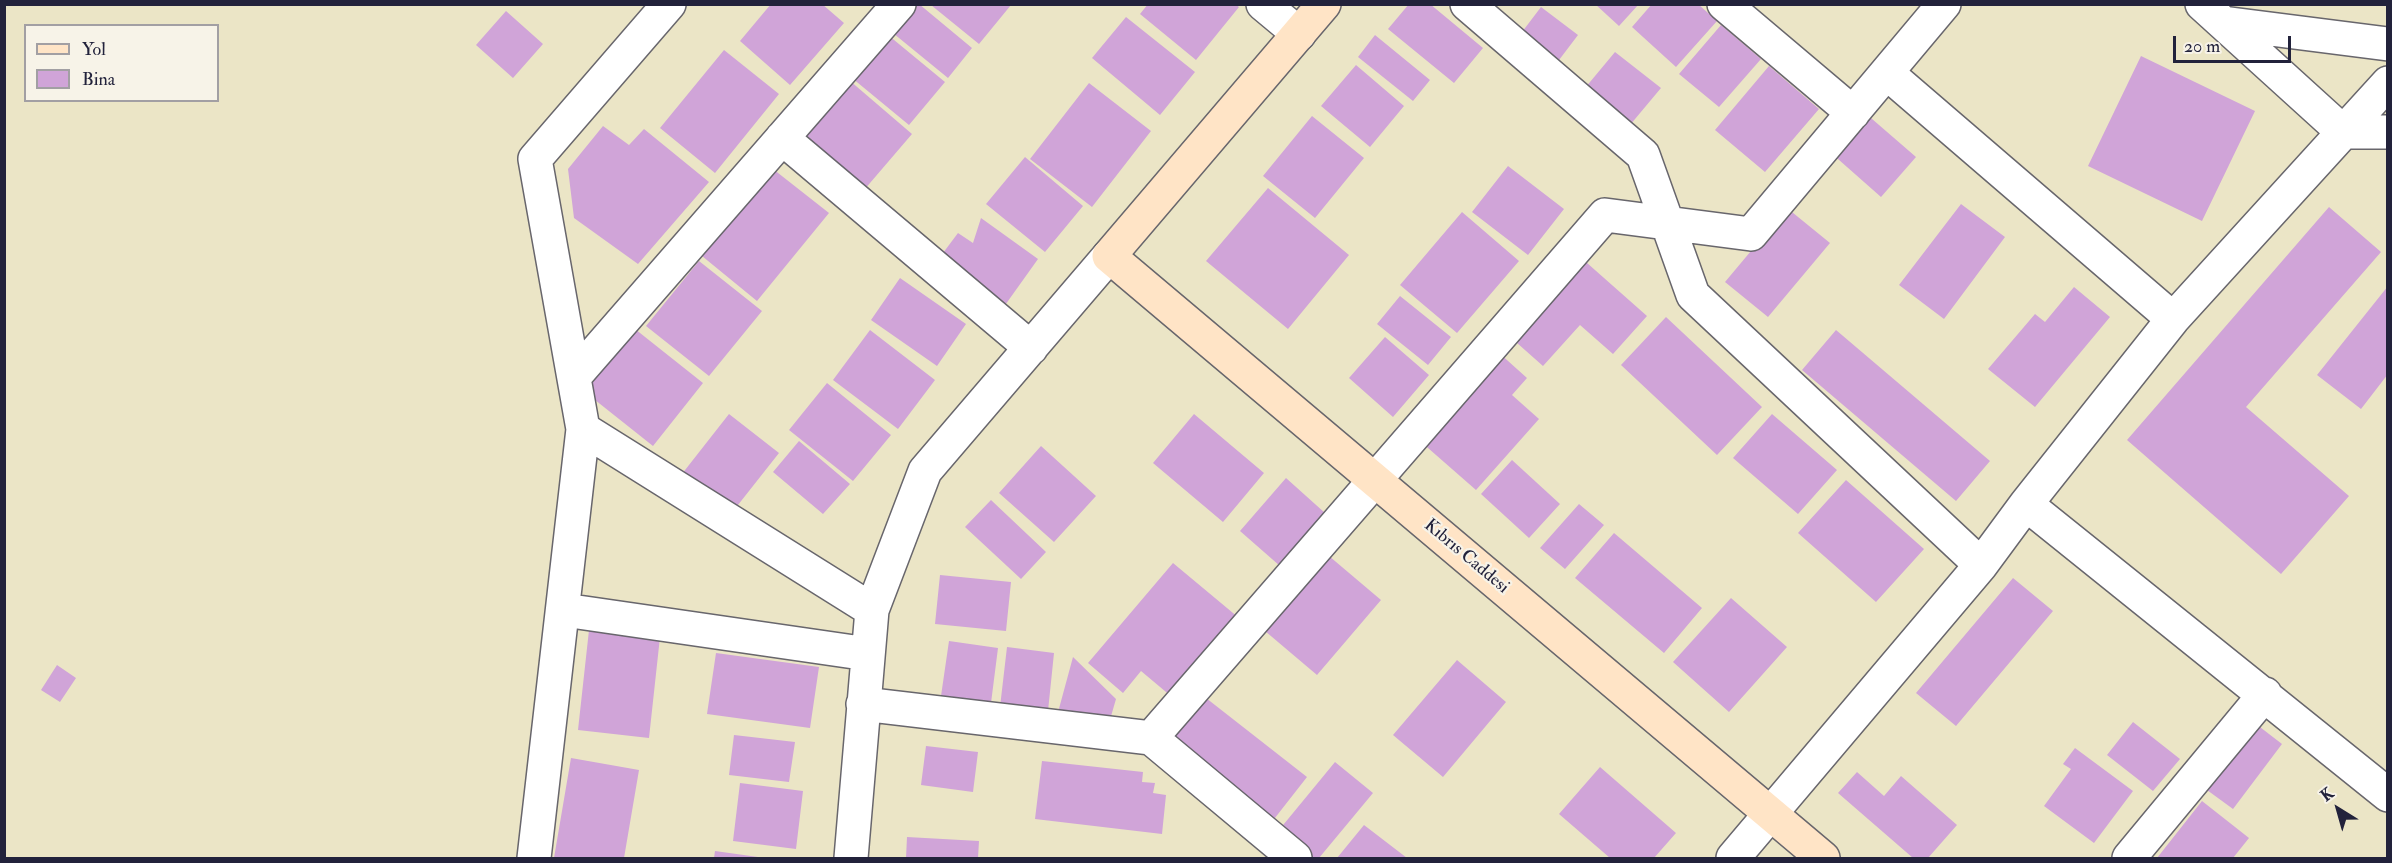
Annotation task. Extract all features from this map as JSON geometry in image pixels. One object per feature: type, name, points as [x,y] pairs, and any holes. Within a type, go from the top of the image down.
[{"type":"street","points":[[534,858],[583,429],[535,159],[669,4]]},
{"type":"street","points":[[574,377],[899,4]]},
{"type":"street","points":[[1263,4],[1299,34]]},
{"type":"street","points":[[851,858],[872,610],[925,471],[1324,4]]},
{"type":"street","points":[[1467,4],[1643,155],[1693,295],[1981,565]]},
{"type":"street","points":[[1724,4],[1853,112]]},
{"type":"street","points":[[1151,738],[1605,215],[1751,234],[1887,73],[1929,10]]},
{"type":"street","points":[[2212,14],[2388,44]]},
{"type":"street","points":[[2212,14],[2343,132],[2388,132]]},
{"type":"street","points":[[1887,73],[2173,319]]},
{"type":"street","points":[[1732,858],[1981,565],[2026,504],[2173,319],[2388,82]]},
{"type":"street","points":[[782,138],[1032,348]]},
{"type":"street","name":"Kıbrıs Caddesi","points":[[1109,256],[1823,858]]},
{"type":"street","points":[[583,429],[872,610]]},
{"type":"street","points":[[2026,504],[2388,795]]},
{"type":"street","points":[[564,610],[868,654]]},
{"type":"street","points":[[2129,858],[2265,694]]},
{"type":"street","points":[[863,704],[1151,738],[1290,857]]},
{"type":"building","points":[[771,4],[822,4],[844,23],[790,85],[740,41]]},
{"type":"building","points":[[907,4],[919,4],[972,48],[948,78],[888,29]]},
{"type":"building","points":[[1148,4],[1235,4],[1239,7],[1196,60],[1140,14]]},
{"type":"building","points":[[1409,4],[1430,4],[1483,48],[1454,83],[1388,29]]},
{"type":"building","points":[[1595,4],[1639,4],[1619,26]]},
{"type":"building","points":[[1652,4],[1698,4],[1717,21],[1676,67],[1632,27]]},
{"type":"building","points":[[931,5],[1011,5],[979,44]]},
{"type":"building","points":[[1541,7],[1578,35],[1556,64],[1519,36]]},
{"type":"building","points":[[506,11],[543,44],[513,78],[476,45]]},
{"type":"building","points":[[1126,17],[1195,72],[1160,115],[1092,58]]},
{"type":"building","points":[[1721,25],[1761,59],[1719,107],[1679,74]]},
{"type":"building","points":[[888,35],[945,82],[909,125],[852,78]]},
{"type":"building","points":[[1375,35],[1430,80],[1413,101],[1358,57]]},
{"type":"building","points":[[724,50],[779,94],[715,173],[660,128]]},
{"type":"building","points":[[1615,52],[1661,88],[1630,125],[1585,88]]},
{"type":"building","points":[[2141,56],[2255,111],[2202,221],[2088,166]]},
{"type":"building","points":[[1356,65],[1404,106],[1370,147],[1321,106]]},
{"type":"building","points":[[1769,66],[1819,109],[1765,172],[1715,130]]},
{"type":"building","points":[[849,80],[912,134],[864,190],[801,137]]},
{"type":"building","points":[[1089,83],[1151,131],[1092,207],[1030,159]]},
{"type":"building","points":[[1864,112],[1916,157],[1881,197],[1830,152]]},
{"type":"building","points":[[1312,116],[1364,158],[1315,218],[1263,176]]},
{"type":"building","points":[[603,126],[629,145],[644,129],[709,182],[638,264],[574,218],[568,169]]},
{"type":"building","points":[[1025,157],[1083,206],[1045,252],[986,204]]},
{"type":"building","points":[[1508,166],[1564,209],[1528,255],[1472,212]]},
{"type":"building","points":[[773,169],[829,213],[757,301],[702,256]]},
{"type":"building","points":[[1268,188],[1349,255],[1288,329],[1206,261]]},
{"type":"building","points":[[1961,204],[2005,237],[1944,319],[1899,285]]},
{"type":"building","points":[[2329,207],[2381,252],[2246,407],[2349,496],[2281,574],[2127,440]]},
{"type":"building","points":[[1787,208],[1830,243],[1768,317],[1725,282]]},
{"type":"building","points":[[1462,212],[1519,261],[1457,333],[1400,285]]},
{"type":"building","points":[[981,218],[1038,259],[1003,308],[937,261],[958,233],[973,243]]},
{"type":"building","points":[[1578,255],[1647,316],[1613,354],[1580,325],[1543,366],[1508,335]]},
{"type":"building","points":[[699,261],[762,311],[709,376],[646,326]]},
{"type":"building","points":[[900,278],[966,324],[937,366],[871,320]]},
{"type":"building","points":[[2388,286],[2388,374],[2361,409],[2317,375]]},
{"type":"building","points":[[2074,287],[2110,317],[2035,407],[1988,369],[2035,314],[2045,322]]},
{"type":"building","points":[[1400,296],[1451,337],[1428,365],[1377,324]]},
{"type":"building","points":[[1666,317],[1762,407],[1717,455],[1621,365]]},
{"type":"building","points":[[635,329],[703,383],[653,446],[585,392]]},
{"type":"building","points":[[870,330],[935,380],[898,429],[833,380]]},
{"type":"building","points":[[1836,330],[1990,461],[1956,501],[1802,370]]},
{"type":"building","points":[[1385,337],[1429,375],[1393,417],[1349,378]]},
{"type":"building","points":[[1498,352],[1527,378],[1512,395],[1539,419],[1476,490],[1420,441]]},
{"type":"building","points":[[827,383],[891,435],[853,481],[789,430]]},
{"type":"building","points":[[729,414],[779,453],[734,510],[678,479]]},
{"type":"building","points":[[1194,414],[1264,473],[1223,522],[1153,463]]},
{"type":"building","points":[[1772,414],[1837,470],[1798,514],[1733,458]]},
{"type":"building","points":[[799,441],[850,484],[823,514],[773,472]]},
{"type":"building","points":[[1041,446],[1096,496],[1054,542],[999,493]]},
{"type":"building","points":[[1512,460],[1560,504],[1529,538],[1481,494]]},
{"type":"building","points":[[1286,478],[1325,513],[1280,566],[1240,531]]},
{"type":"building","points":[[1846,480],[1924,549],[1876,602],[1798,533]]},
{"type":"building","points":[[991,500],[1046,552],[1021,579],[965,527]]},
{"type":"building","points":[[1579,504],[1604,525],[1565,569],[1540,548]]},
{"type":"building","points":[[1614,533],[1702,608],[1664,653],[1575,578]]},
{"type":"building","points":[[1329,556],[1381,600],[1317,675],[1265,631]]},
{"type":"building","points":[[1173,563],[1239,618],[1172,697],[1141,671],[1123,693],[1088,663]]},
{"type":"building","points":[[940,575],[1011,582],[1006,631],[935,624]]},
{"type":"building","points":[[2013,578],[2053,611],[1956,726],[1916,693]]},
{"type":"building","points":[[1731,598],[1787,647],[1729,712],[1673,662]]},
{"type":"building","points":[[589,630],[660,637],[649,738],[578,730]]},
{"type":"building","points":[[949,641],[998,648],[991,703],[941,696]]},
{"type":"building","points":[[1007,647],[1054,653],[1048,711],[1000,707]]},
{"type":"building","points":[[716,653],[819,667],[810,728],[707,714]]},
{"type":"building","points":[[1073,657],[1116,699],[1107,730],[1057,716]]},
{"type":"building","points":[[1457,660],[1506,702],[1443,777],[1393,735]]},
{"type":"building","points":[[57,665],[76,678],[60,702],[41,690]]},
{"type":"building","points":[[1206,698],[1307,777],[1271,823],[1170,743]]},
{"type":"building","points":[[2133,722],[2180,759],[2153,791],[2107,755]]},
{"type":"building","points":[[2256,724],[2282,744],[2233,809],[2207,790]]},
{"type":"building","points":[[734,735],[795,742],[789,782],[729,775]]},
{"type":"building","points":[[926,746],[978,752],[973,792],[921,785]]},
{"type":"building","points":[[2075,748],[2133,791],[2094,843],[2044,806],[2071,769],[2063,764]]},
{"type":"building","points":[[571,758],[639,770],[624,858],[554,858]]},
{"type":"building","points":[[1042,761],[1143,772],[1142,782],[1155,783],[1153,793],[1166,795],[1162,834],[1035,819]]},
{"type":"building","points":[[1335,762],[1373,793],[1319,858],[1314,858],[1279,830]]},
{"type":"building","points":[[1600,767],[1676,833],[1654,858],[1610,858],[1559,814]]},
{"type":"building","points":[[1857,772],[1884,796],[1901,776],[1957,825],[1928,858],[1913,858],[1838,793]]},
{"type":"building","points":[[740,783],[803,791],[796,849],[733,841]]},
{"type":"building","points":[[2202,801],[2249,838],[2233,858],[2157,858]]},
{"type":"building","points":[[1364,825],[1407,858],[1337,858]]},
{"type":"building","points":[[907,837],[979,841],[978,858],[906,858]]},
{"type":"building","points":[[715,851],[758,857],[758,858],[714,858]]}]
